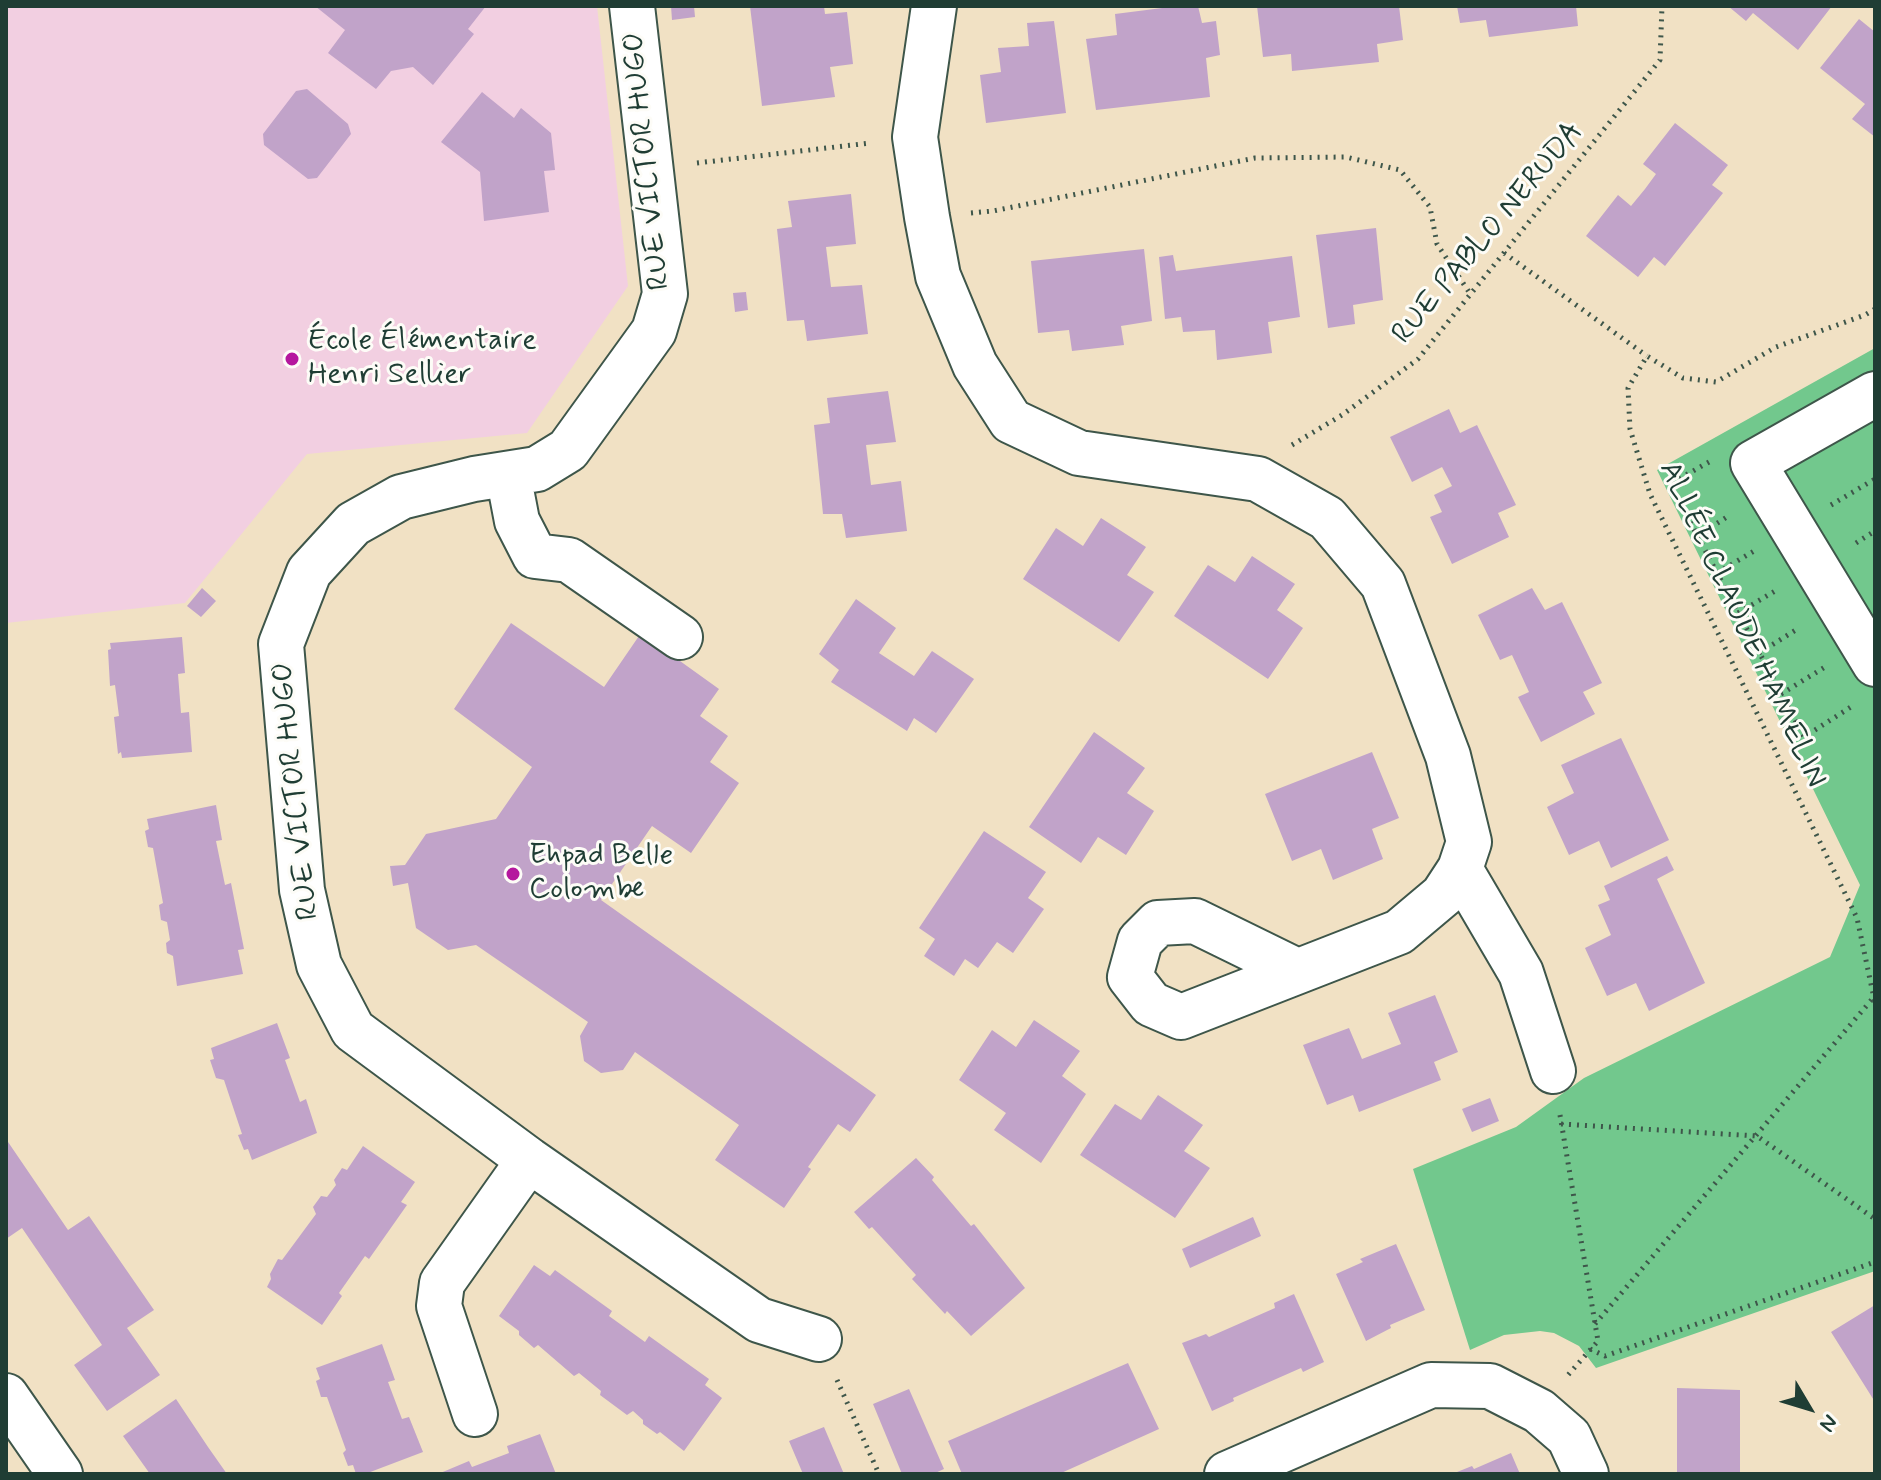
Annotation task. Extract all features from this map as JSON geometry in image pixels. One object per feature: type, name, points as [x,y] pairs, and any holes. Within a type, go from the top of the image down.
[{"type":"street","name":"RUE VICTOR HUGO","points":[[632,6],[665,294],[654,331],[568,450],[537,469],[474,479],[401,497],[353,524],[309,572],[281,644],[302,890],[319,965],[353,1030],[529,1160],[759,1320],[819,1339]]},
{"type":"street","points":[[934,6],[915,137],[927,217],[938,276],[975,365],[1011,421],[1079,453],[1258,479],[1327,518],[1383,584],[1448,756],[1469,842],[1460,869],[1443,895],[1399,932],[1295,970]]},
{"type":"street","points":[[1869,682],[1753,463],[1875,394]]},
{"type":"street","points":[[508,474],[517,521],[535,556],[569,560],[680,637]]},
{"type":"street","points":[[1460,869],[1521,973],[1553,1071]]},
{"type":"street","points":[[475,1414],[439,1306],[442,1283],[529,1160]]},
{"type":"street","points":[[1227,1474],[1431,1385],[1490,1386],[1539,1411],[1569,1437],[1586,1474]]},
{"type":"street","points":[[6,1396],[60,1474]]},
{"type":"path","name":"RUE PABLO NERUDA","points":[[1258,479],[1269,459],[1342,415],[1418,359],[1660,60],[1662,6]]},
{"type":"path","points":[[689,164],[915,137]]},
{"type":"path","points":[[927,217],[993,211],[1255,158],[1346,157],[1400,170],[1430,207],[1437,244],[1471,295]]},
{"type":"path","points":[[1504,253],[1647,356],[1683,378],[1716,382],[1776,347],[1875,309]]},
{"type":"path","name":"ALLÉE CLAUDE HAMELIN","points":[[1647,356],[1628,388],[1630,429],[1650,494],[1857,918],[1874,1000]]},
{"type":"path","points":[[1753,463],[1726,453],[1670,484],[1804,737],[1869,682]]},
{"type":"path","points":[[1595,1324],[1874,1000]]},
{"type":"path","points":[[1539,1411],[1598,1341],[1553,1071]]},
{"type":"path","points":[[1561,1124],[1757,1136],[1875,1219]]},
{"type":"path","points":[[1590,1349],[1605,1356],[1875,1262]]},
{"type":"path","points":[[819,1339],[879,1474]]},
{"type":"shaded area","name":"École Élémentaire Henri Sellier","points":[[6,6],[597,6],[628,286],[527,433],[307,454],[185,603],[6,623]]},
{"type":"green space","points":[[1875,348],[1875,1271],[1596,1368],[1579,1346],[1554,1333],[1540,1331],[1504,1335],[1470,1350],[1413,1169],[1516,1127],[1584,1078],[1830,957],[1860,885],[1657,470]]},
{"type":"building","points":[[315,6],[486,6],[468,29],[474,34],[433,85],[413,67],[391,71],[376,89],[328,53],[345,30]]},
{"type":"building","points":[[671,6],[694,6],[695,17],[672,20]]},
{"type":"building","points":[[750,6],[824,6],[825,14],[847,12],[853,64],[830,67],[835,97],[762,106]]},
{"type":"building","points":[[1198,6],[1202,23],[1216,21],[1220,55],[1206,58],[1210,97],[1096,110],[1086,39],[1117,35],[1115,14]]},
{"type":"building","points":[[1257,6],[1399,6],[1403,40],[1377,44],[1379,62],[1292,71],[1291,54],[1263,57]]},
{"type":"building","points":[[1457,6],[1576,6],[1578,26],[1489,37],[1486,20],[1460,23]]},
{"type":"building","points":[[1728,6],[1832,6],[1798,50],[1753,13],[1746,21]]},
{"type":"building","points":[[1859,19],[1875,32],[1875,137],[1852,119],[1865,104],[1820,68]]},
{"type":"building","points":[[1054,21],[1066,113],[986,123],[980,75],[1001,72],[998,48],[1029,46],[1027,23]]},
{"type":"building","points":[[307,89],[348,124],[351,134],[317,178],[308,179],[264,145],[263,134],[296,91]]},
{"type":"building","points":[[482,92],[514,118],[521,108],[551,133],[555,170],[544,171],[549,212],[484,221],[480,172],[441,142]]},
{"type":"building","points":[[1675,123],[1728,165],[1712,185],[1723,193],[1665,266],[1654,257],[1638,277],[1586,236],[1618,195],[1631,206],[1645,189],[1656,174],[1643,164]]},
{"type":"building","points":[[851,194],[856,244],[826,247],[831,287],[862,285],[868,334],[807,341],[804,320],[787,321],[777,229],[792,227],[788,201]]},
{"type":"building","points":[[1376,228],[1383,300],[1353,305],[1355,324],[1328,328],[1316,235]]},
{"type":"building","points":[[1144,249],[1152,321],[1121,326],[1124,345],[1072,351],[1069,330],[1038,333],[1031,261]]},
{"type":"building","points":[[1173,255],[1176,271],[1292,256],[1300,317],[1268,322],[1272,353],[1217,360],[1215,330],[1183,332],[1181,317],[1165,319],[1159,257]]},
{"type":"building","points":[[746,292],[748,310],[735,312],[733,293]]},
{"type":"building","points":[[888,391],[896,442],[866,445],[871,485],[901,481],[907,531],[846,538],[842,514],[823,514],[814,425],[830,423],[827,398]]},
{"type":"building","points":[[1449,409],[1460,433],[1477,425],[1516,505],[1498,513],[1509,537],[1452,564],[1430,517],[1442,512],[1434,495],[1452,486],[1442,467],[1412,482],[1390,437]]},
{"type":"building","points":[[1101,518],[1146,547],[1127,575],[1154,592],[1119,642],[1023,579],[1056,528],[1083,546]]},
{"type":"building","points":[[1252,556],[1295,584],[1277,610],[1303,628],[1268,679],[1174,616],[1208,565],[1235,582]]},
{"type":"building","points":[[202,588],[216,601],[201,617],[187,606]]},
{"type":"building","points":[[1532,588],[1545,610],[1562,602],[1602,683],[1583,692],[1595,714],[1541,742],[1518,697],[1529,692],[1512,655],[1500,660],[1478,615]]},
{"type":"building","points":[[856,599],[896,628],[879,653],[914,676],[932,651],[974,679],[936,733],[914,718],[907,731],[831,682],[839,670],[819,654]]},
{"type":"building","name":"Ehpad Belle Colombe","points":[[511,623],[604,687],[641,633],[719,689],[700,716],[728,736],[710,762],[739,783],[691,853],[652,826],[601,900],[876,1095],[850,1132],[838,1124],[784,1208],[715,1160],[739,1125],[635,1052],[623,1070],[601,1073],[584,1061],[580,1036],[588,1022],[476,945],[448,950],[416,928],[408,883],[393,886],[390,866],[405,865],[426,834],[496,819],[532,767],[454,709]]},
{"type":"building","points":[[182,637],[185,673],[178,674],[181,713],[189,712],[192,752],[122,758],[121,752],[118,754],[114,717],[119,716],[115,685],[110,686],[110,643]]},
{"type":"building","points":[[1094,732],[1145,768],[1127,793],[1154,811],[1126,855],[1098,837],[1081,863],[1029,827]]},
{"type":"building","points":[[1621,738],[1669,840],[1611,868],[1599,841],[1569,855],[1547,807],[1574,793],[1561,765]]},
{"type":"building","points":[[1372,752],[1399,818],[1372,829],[1383,859],[1333,880],[1321,849],[1292,861],[1265,794]]},
{"type":"building","points":[[216,805],[222,840],[216,841],[225,885],[231,883],[244,949],[238,950],[243,974],[177,986],[173,956],[167,953],[166,943],[170,940],[167,922],[161,920],[159,905],[163,903],[153,848],[148,847],[145,831],[149,829],[147,819]]},
{"type":"building","points":[[984,831],[1046,872],[1028,898],[1044,909],[1013,953],[997,942],[978,968],[965,959],[954,976],[924,956],[935,939],[919,928]]},
{"type":"building","points":[[1667,856],[1674,870],[1657,879],[1705,983],[1649,1011],[1636,983],[1607,996],[1585,948],[1611,935],[1598,905],[1610,900],[1604,886]]},
{"type":"building","points":[[1435,995],[1458,1052],[1434,1062],[1441,1080],[1359,1112],[1353,1095],[1327,1105],[1303,1045],[1349,1028],[1362,1059],[1401,1044],[1388,1013]]},
{"type":"building","points":[[1034,1020],[1080,1051],[1062,1076],[1086,1094],[1041,1163],[994,1130],[1006,1113],[959,1080],[992,1030],[1016,1047]]},
{"type":"building","points":[[277,1023],[290,1058],[285,1060],[300,1102],[306,1099],[317,1133],[252,1160],[238,1135],[242,1134],[224,1080],[216,1078],[210,1060],[214,1059],[211,1048]]},
{"type":"building","points":[[1158,1095],[1203,1125],[1184,1151],[1210,1168],[1175,1218],[1080,1155],[1115,1104],[1141,1120]]},
{"type":"building","points":[[1490,1098],[1499,1121],[1472,1132],[1462,1109]]},
{"type":"building","points":[[6,1139],[68,1230],[89,1216],[154,1310],[127,1328],[160,1375],[107,1411],[74,1365],[102,1345],[22,1228],[6,1239]]},
{"type":"building","points":[[363,1146],[415,1182],[401,1202],[407,1205],[369,1259],[365,1256],[339,1293],[342,1296],[322,1325],[267,1287],[278,1259],[282,1260],[316,1214],[313,1207],[321,1196],[327,1197],[336,1185],[334,1180],[342,1168],[347,1170]]},
{"type":"building","points":[[916,1158],[1025,1288],[971,1336],[947,1311],[945,1314],[912,1279],[916,1275],[854,1212]]},
{"type":"building","points":[[1253,1217],[1261,1236],[1190,1268],[1182,1249]]},
{"type":"building","points":[[1396,1244],[1425,1310],[1390,1325],[1391,1328],[1366,1341],[1336,1274],[1363,1262],[1360,1259]]},
{"type":"building","points":[[534,1265],[550,1276],[555,1270],[612,1311],[609,1316],[645,1342],[649,1336],[709,1379],[705,1385],[722,1398],[684,1451],[660,1432],[657,1434],[643,1424],[643,1420],[633,1411],[627,1415],[600,1395],[601,1391],[579,1373],[574,1376],[538,1345],[534,1348],[519,1335],[519,1331],[499,1316]]},
{"type":"building","points":[[1294,1294],[1324,1362],[1303,1372],[1301,1368],[1233,1398],[1234,1401],[1212,1411],[1182,1343],[1206,1334],[1209,1337],[1275,1308],[1274,1303]]},
{"type":"building","points":[[1875,1305],[1875,1402],[1831,1332]]},
{"type":"building","points":[[382,1344],[395,1380],[388,1382],[402,1419],[409,1417],[423,1452],[365,1474],[356,1474],[353,1465],[348,1466],[343,1453],[346,1450],[327,1397],[321,1397],[316,1368]]},
{"type":"building","points":[[1128,1363],[1159,1429],[1059,1474],[962,1474],[948,1441]]},
{"type":"building","points":[[1677,1388],[1740,1390],[1740,1474],[1677,1474]]},
{"type":"building","points":[[909,1389],[944,1469],[933,1474],[902,1474],[873,1404]]},
{"type":"building","points":[[176,1399],[227,1474],[150,1474],[123,1436]]},
{"type":"building","points":[[824,1427],[844,1474],[803,1474],[789,1441]]},
{"type":"building","points":[[540,1434],[556,1474],[438,1474],[469,1461],[472,1467],[509,1453],[507,1446]]},
{"type":"building","points":[[1511,1453],[1520,1474],[1452,1474],[1472,1466],[1474,1469]]},
{"type":"place","name":"École Élémentaire Henri Sellier","points":[[292,359]]},
{"type":"place","name":"Ehpad Belle Colombe","points":[[513,874]]}]
